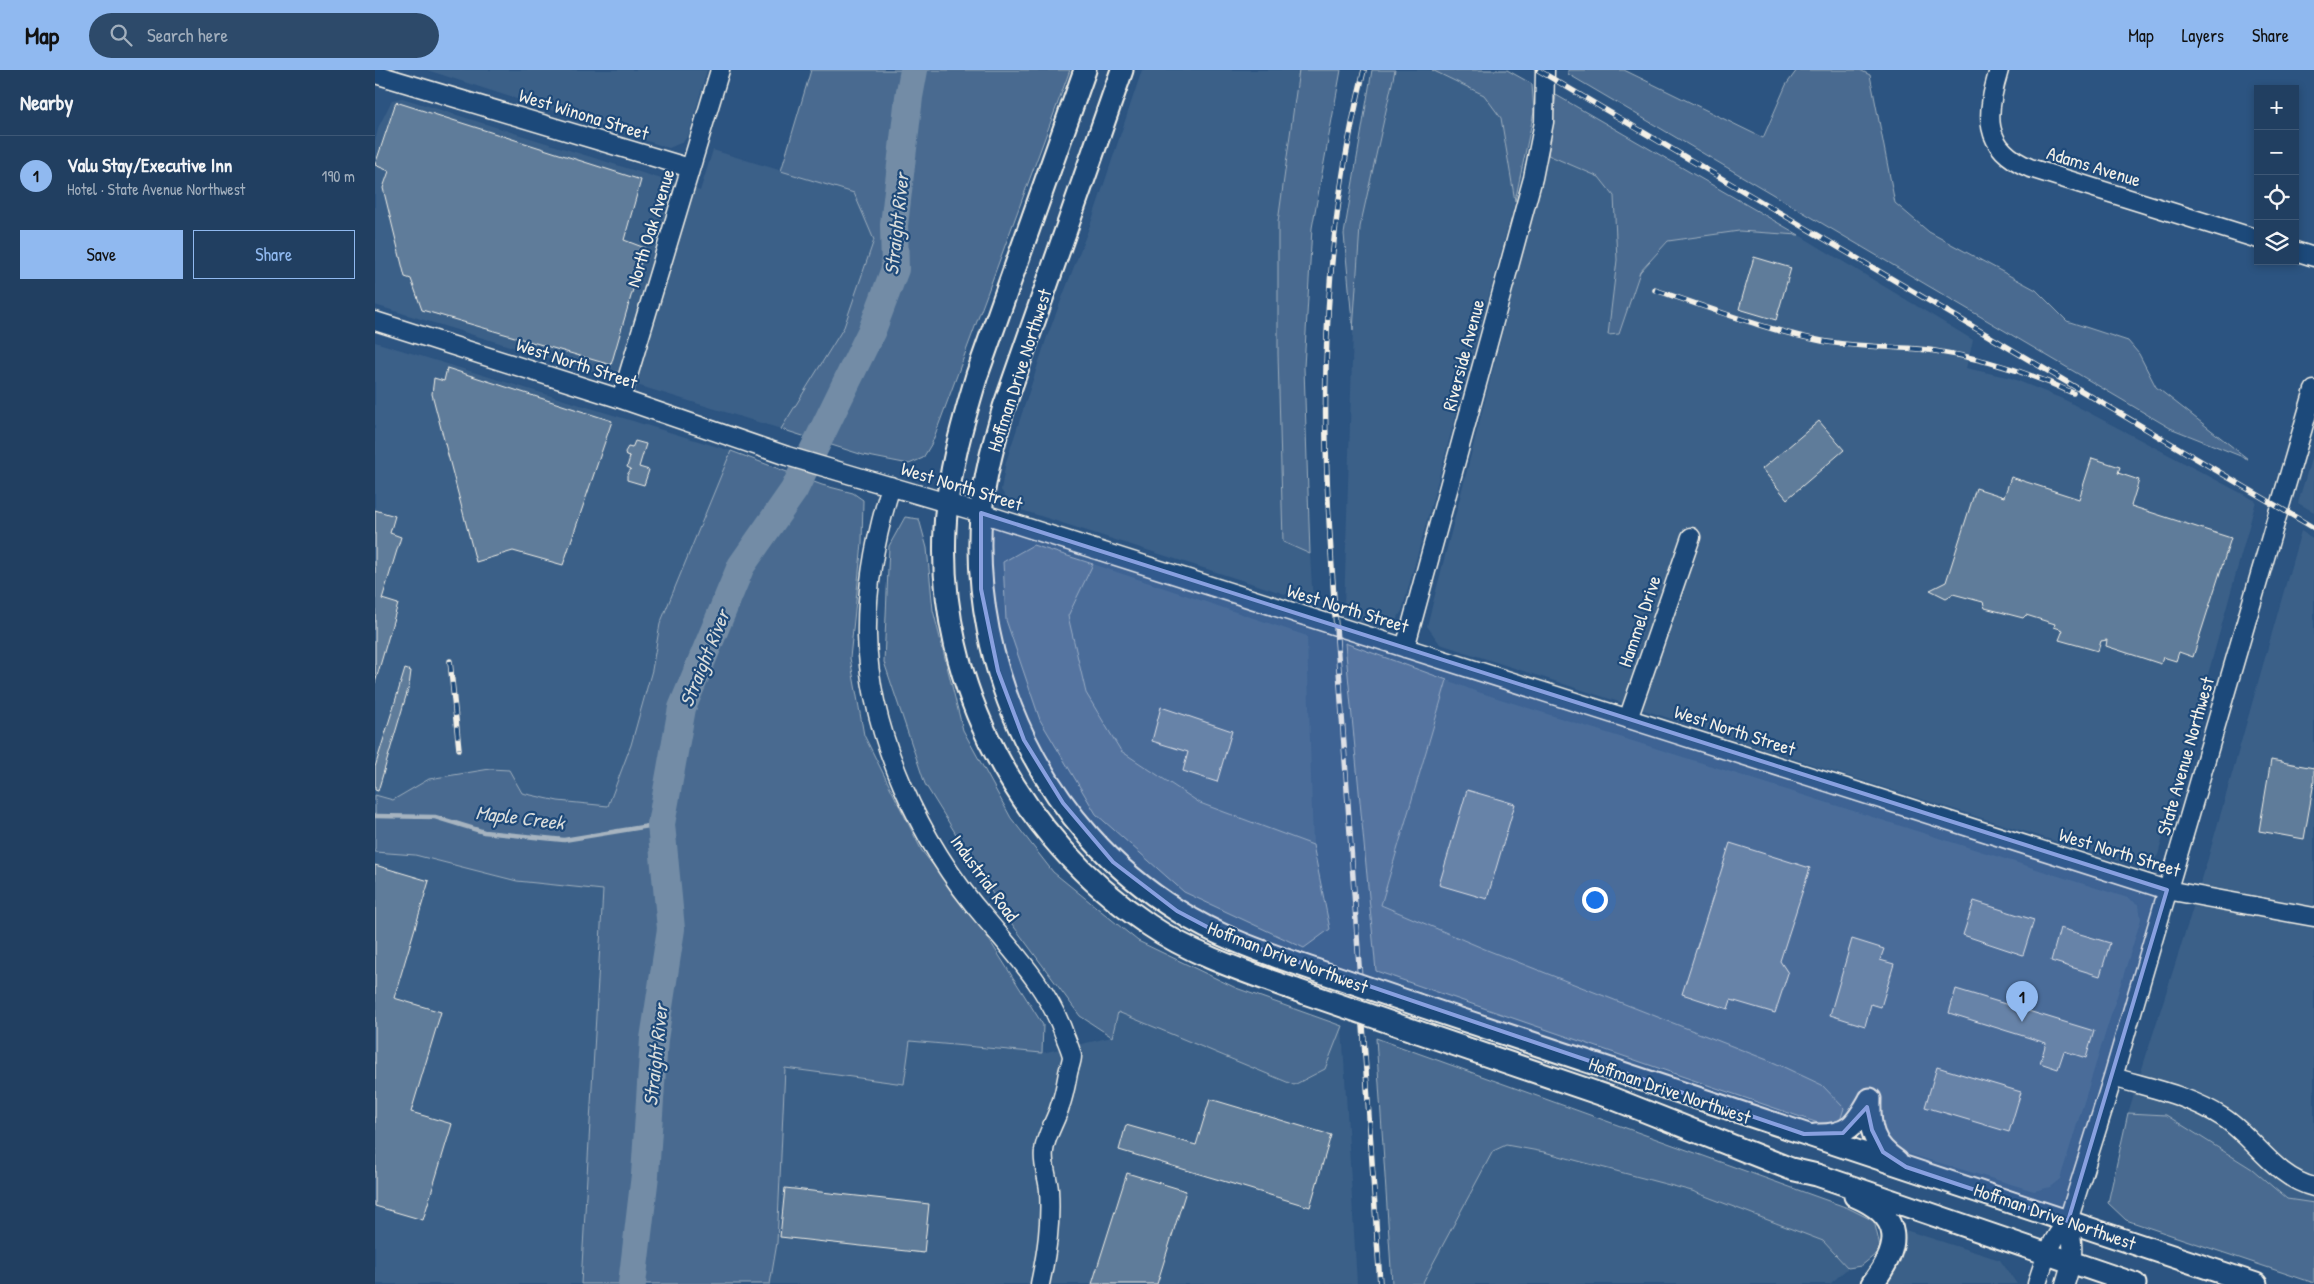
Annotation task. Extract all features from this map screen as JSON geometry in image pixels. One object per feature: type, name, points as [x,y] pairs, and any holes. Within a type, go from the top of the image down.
[{"type":"main road","name":"Hoffman Drive Northwest","points":[[1085,70],[977,375],[963,421],[947,504],[945,528],[946,587],[950,618],[964,678],[988,739],[1011,783],[1038,821],[1093,882],[1149,926],[1214,960],[1609,1097],[1791,1169],[1817,1175],[2135,1284]]},
{"type":"main road","name":"Hoffman Drive Northwest","points":[[1122,70],[1004,407],[987,474],[981,513],[981,589],[987,631],[997,671],[1024,740],[1042,774],[1087,834],[1113,862],[1146,890],[1177,911],[1228,938],[1295,963],[2256,1284]]},
{"type":"main road","points":[[1804,1134],[1829,1136],[1843,1132],[1853,1126],[1871,1099],[1869,1117],[1877,1141],[1883,1152],[1906,1167]]},
{"type":"main road","points":[[1791,1169],[1859,1198],[1880,1212],[1891,1224],[1893,1250],[1888,1262],[1872,1284]]},
{"type":"street","name":"North Oak Avenue","points":[[621,399],[720,70]]},
{"type":"street","name":"Riverside Avenue","points":[[1405,648],[1533,178],[1543,122],[1545,70]]},
{"type":"street","name":"Adams Avenue","points":[[1999,70],[1990,101],[1989,115],[1992,131],[1999,146],[2011,158],[2030,168],[2254,239]]},
{"type":"street","name":"West Winona Street","points":[[378,78],[690,168]]},
{"type":"street","points":[[2299,252],[2314,257]]},
{"type":"street","name":"West North Street","points":[[375,321],[621,399],[787,456],[981,513],[2167,890],[2314,917]]},
{"type":"street","name":"State Avenue Northwest","points":[[2037,1284],[2046,1254],[2056,1234],[2068,1221],[2113,1077],[2314,390]]},
{"type":"street","name":"Industrial Road","points":[[891,486],[871,559],[867,635],[873,686],[886,741],[914,812],[956,880],[984,917],[1021,958],[1048,998],[1063,1030],[1072,1056],[1061,1106],[1044,1151],[1049,1190],[1050,1229],[1040,1284]]},
{"type":"street","name":"Hammel Drive","points":[[1627,719],[1691,537]]},
{"type":"street","points":[[2113,1077],[2197,1103],[2225,1119],[2272,1164],[2291,1178],[2314,1187]]},
{"type":"street","points":[[2065,1284],[2072,1262],[2074,1242],[2068,1221]]},
{"type":"highlighted area","points":[[981,513],[2167,890],[2068,1221],[1906,1167],[1883,1152],[1872,1130],[1867,1107],[1843,1133],[1804,1134],[1228,938],[1177,911],[1113,862],[1063,803],[1024,740],[998,671],[981,589]]},
{"type":"shaded area","points":[[427,70],[707,70],[689,134],[683,142],[669,148]]},
{"type":"shaded area","points":[[811,70],[1070,70],[932,443],[923,458],[909,464],[863,455],[781,429],[844,327],[874,240],[854,193],[781,171]]},
{"type":"shaded area","points":[[1142,70],[1299,70],[1278,222],[1278,354],[1283,542],[1310,554],[1313,603],[1012,507],[1001,490],[1006,462],[1047,337],[1092,220]]},
{"type":"shaded area","points":[[1299,70],[1341,70],[1312,228],[1304,367],[1310,554],[1283,542],[1278,354],[1278,222]]},
{"type":"shaded area","points":[[1372,70],[1395,70],[1360,227],[1353,331],[1344,234]]},
{"type":"shaded area","points":[[1395,70],[1432,70],[1484,95],[1501,118],[1515,201],[1402,611],[1392,626],[1356,621],[1344,607],[1353,331],[1360,227]]},
{"type":"shaded area","points":[[1432,70],[1507,70],[1532,84],[1534,112],[1515,201],[1501,118],[1484,95]]},
{"type":"shaded area","points":[[1568,70],[1624,70],[1763,138],[1786,85],[1797,70],[1860,70],[1870,75],[1895,203],[1929,232],[2036,290],[2067,321],[2128,341],[2139,354],[2156,387],[2248,459],[2170,428],[1568,74]]},
{"type":"shaded area","points":[[1556,95],[1799,235],[1739,231],[1668,241],[1640,272],[1619,334],[1608,335],[1617,260],[1614,196],[1599,177],[1548,155]]},
{"type":"shaded area","points":[[402,98],[700,191],[713,150],[854,193],[874,240],[844,327],[781,429],[375,305],[375,141],[379,126],[392,100]]},
{"type":"shaded area","points":[[1548,155],[1599,177],[1614,196],[1617,260],[1611,308],[1619,334],[1640,272],[1668,241],[1739,231],[1799,235],[1973,340],[1966,368],[2011,378],[2065,400],[2256,501],[2158,855],[2146,868],[1857,779],[1440,644],[1427,626]]},
{"type":"shaded area","points":[[375,342],[731,451],[660,624],[652,670],[631,745],[608,806],[558,801],[522,793],[508,770],[490,769],[429,779],[393,800],[375,795]]},
{"type":"shaded area","points":[[2314,449],[2314,512],[2298,503]]},
{"type":"shaded area","points":[[731,451],[822,485],[853,493],[863,500],[862,543],[850,658],[864,735],[922,851],[976,919],[1043,1025],[1042,1053],[910,1041],[904,1084],[785,1068],[777,1243],[770,1284],[581,1284],[603,890],[517,881],[415,855],[375,852],[375,795],[393,800],[429,779],[490,769],[509,770],[522,793],[558,801],[608,806],[631,745],[652,670],[660,624]]},
{"type":"shaded area","points":[[905,517],[919,519],[927,548],[933,610],[963,730],[1011,818],[1053,872],[1138,941],[1236,988],[1342,1026],[1325,1069],[1294,1085],[1118,1012],[1112,1037],[1080,1016],[1009,920],[925,784],[884,662],[889,546]]},
{"type":"shaded area","points":[[2301,531],[2314,539],[2314,1203],[2287,1199],[2252,1169],[2166,1115],[2128,1113],[2203,876]]},
{"type":"shaded area","points":[[1033,545],[1093,564],[1068,616],[1086,693],[1121,751],[1200,803],[1313,845],[1330,929],[1304,948],[1184,892],[1096,814],[1040,720],[1006,620],[1003,562]]},
{"type":"shaded area","points":[[1093,564],[1307,636],[1313,845],[1200,803],[1121,751],[1086,693],[1068,616]]},
{"type":"shaded area","points":[[1345,643],[1447,680],[1381,905],[1487,950],[1775,1063],[1822,1085],[1844,1108],[1840,1121],[1821,1124],[1376,971]]},
{"type":"shaded area","points":[[1447,680],[1475,691],[2128,898],[2139,905],[2141,919],[2060,1179],[2050,1187],[2034,1191],[1889,1148],[1821,1124],[1840,1121],[1844,1108],[1822,1085],[1775,1063],[1487,950],[1381,905]]},
{"type":"shaded area","points":[[375,852],[415,855],[517,881],[603,889],[581,1284],[375,1284]]},
{"type":"shaded area","points":[[1118,1012],[1294,1085],[1325,1069],[1342,1026],[1357,1284],[770,1284],[777,1243],[785,1068],[903,1083],[910,1041],[1042,1053],[1112,1037]]},
{"type":"shaded area","points":[[1376,1038],[1848,1208],[1874,1221],[1881,1250],[1861,1266],[1848,1268],[1823,1241],[1692,1191],[1544,1152],[1506,1145],[1493,1151],[1422,1284],[1392,1284]]},
{"type":"shaded area","points":[[2128,1113],[2166,1115],[2252,1169],[2287,1199],[2314,1203],[2314,1283],[2126,1220],[2108,1203]]},
{"type":"shaded area","points":[[1506,1145],[1544,1152],[1692,1191],[1823,1241],[1848,1268],[1830,1284],[1422,1284],[1493,1151]]},
{"type":"shaded area","points":[[1902,1229],[2000,1260],[2017,1284],[1885,1284],[1896,1263]]},
{"type":"building","points":[[396,102],[641,180],[624,240],[645,248],[611,365],[422,310],[411,279],[405,277],[383,188],[389,171],[375,165]]},
{"type":"building","points":[[1754,257],[1791,268],[1776,320],[1739,309]]},
{"type":"building","points":[[447,368],[612,421],[563,565],[513,551],[476,562],[432,394],[434,378],[444,381]]},
{"type":"building","points":[[1819,421],[1844,450],[1787,499],[1762,469]]},
{"type":"building","points":[[635,441],[646,444],[639,467],[649,470],[644,485],[627,480],[627,475],[631,469],[627,467],[630,457],[626,456],[625,452],[628,447],[632,448]]},
{"type":"building","points":[[2092,458],[2120,467],[2118,473],[2139,480],[2131,506],[2231,538],[2193,657],[2179,652],[2176,661],[2163,657],[2161,664],[2106,646],[2107,640],[2101,641],[2098,651],[2059,640],[2063,630],[2054,627],[2055,624],[2026,615],[2023,618],[1985,608],[1983,602],[1953,594],[1946,598],[1930,590],[1946,582],[1976,488],[2004,497],[2011,477],[2079,499]]},
{"type":"building","points":[[375,510],[395,516],[390,533],[401,537],[382,599],[398,604],[375,683]]},
{"type":"building","points":[[405,669],[411,671],[409,686],[378,791],[375,790],[375,767]]},
{"type":"building","points":[[1161,707],[1232,731],[1217,782],[1183,771],[1188,752],[1152,741]]},
{"type":"building","points":[[2271,760],[2314,768],[2314,782],[2304,839],[2259,831]]},
{"type":"building","points":[[1467,790],[1515,804],[1487,899],[1439,885]]},
{"type":"building","points":[[1730,843],[1810,868],[1780,961],[1788,973],[1775,1013],[1731,1000],[1728,1009],[1682,994]]},
{"type":"building","points":[[375,865],[429,881],[394,998],[441,1012],[411,1112],[452,1124],[423,1220],[375,1206]]},
{"type":"building","points":[[1974,901],[2034,920],[2023,955],[1963,935]]},
{"type":"building","points":[[2060,928],[2110,943],[2100,976],[2051,961]]},
{"type":"building","points":[[1852,939],[1884,949],[1880,960],[1894,964],[1881,1007],[1871,1004],[1865,1026],[1830,1015]]},
{"type":"building","points":[[1956,989],[2094,1031],[2086,1058],[2064,1051],[2058,1069],[2040,1063],[2046,1043],[1949,1013]]},
{"type":"building","points":[[1937,1067],[2021,1092],[2009,1132],[1925,1107]]},
{"type":"building","points":[[1210,1099],[1331,1135],[1310,1207],[1119,1150],[1126,1125],[1196,1145]]},
{"type":"building","points":[[1127,1173],[1186,1191],[1157,1284],[1092,1284]]},
{"type":"building","points":[[785,1188],[929,1204],[924,1253],[780,1237]]},
{"type":"waterway","name":"Straight River","points":[[632,1284],[645,1175],[654,1039],[671,929],[661,824],[682,708],[741,566],[794,490],[872,330],[895,269],[894,225],[909,97],[914,70]]},
{"type":"waterway","name":"Maple Creek","points":[[375,816],[435,817],[484,832],[564,840],[661,824]]},
{"type":"railway","points":[[1364,70],[1342,180],[1329,292],[1326,367],[1326,454],[1330,542],[1380,1284]]},
{"type":"railway","points":[[1538,70],[2314,528]]},
{"type":"railway","points":[[1655,290],[1759,325],[1801,336],[1836,343],[1921,349],[1953,354],[2005,367],[2073,393]]},
{"type":"railway","points":[[450,661],[459,749]]},
{"type":"place","name":"Valu Stay/Executive Inn","points":[[2022,1022]]}]
